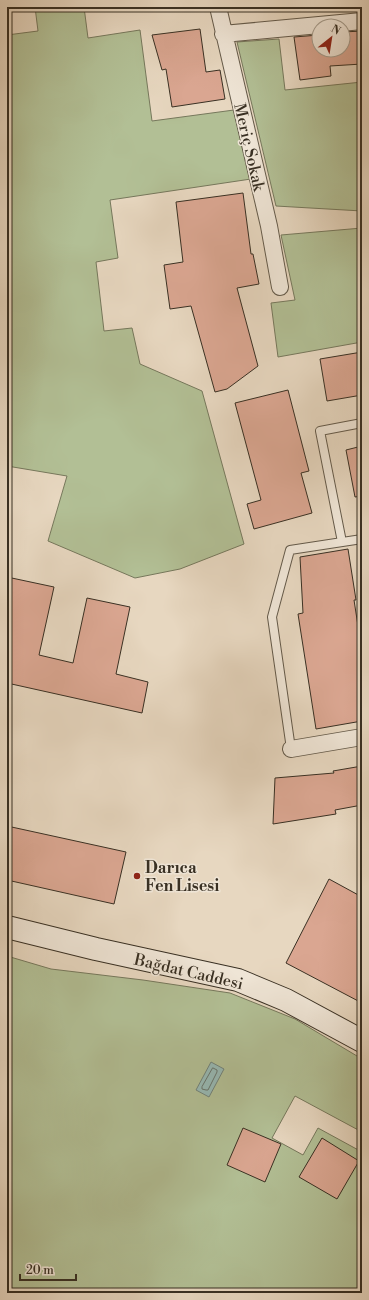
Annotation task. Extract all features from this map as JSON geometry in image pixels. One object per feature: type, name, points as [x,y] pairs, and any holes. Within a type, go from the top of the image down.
[{"type":"street","name":"Meriç Sokak","points":[[218,7],[223,34],[269,226],[280,287]]},
{"type":"street","points":[[223,34],[362,21]]},
{"type":"street","points":[[291,749],[362,738]]},
{"type":"street","name":"Bağdat Caddesi","points":[[7,927],[96,949],[238,980],[286,1000],[362,1041]]},
{"type":"lane","points":[[342,542],[320,431],[362,423]]},
{"type":"lane","points":[[291,749],[272,617],[290,550],[362,539]]},
{"type":"green space","points":[[35,7],[84,7],[88,38],[140,30],[152,121],[234,110],[251,179],[110,200],[118,258],[96,262],[104,331],[132,328],[140,364],[202,391],[244,544],[180,569],[135,578],[48,541],[67,476],[7,466],[7,35],[38,31]]},
{"type":"green space","points":[[279,39],[285,90],[362,82],[362,211],[276,206],[237,42]]},
{"type":"green space","points":[[362,228],[362,342],[278,357],[271,303],[295,300],[281,235]]},
{"type":"green space","points":[[7,956],[51,969],[143,980],[230,993],[295,1019],[362,1059],[362,1132],[295,1096],[272,1138],[303,1155],[318,1128],[362,1152],[362,1293],[7,1293]]},
{"type":"water","points":[[211,1062],[224,1069],[209,1097],[196,1090]]},
{"type":"building","points":[[200,29],[206,72],[220,70],[225,99],[172,107],[166,69],[162,70],[152,35]]},
{"type":"building","points":[[362,31],[362,64],[330,66],[331,76],[300,80],[294,37],[311,36],[311,58],[351,58],[351,32]]},
{"type":"building","points":[[243,193],[251,254],[253,254],[259,284],[237,288],[258,366],[227,389],[215,392],[191,306],[170,309],[164,265],[183,262],[176,202]]},
{"type":"building","points":[[362,352],[362,395],[327,401],[320,359]]},
{"type":"building","points":[[288,390],[309,471],[301,473],[312,513],[254,529],[247,504],[261,500],[235,403]]},
{"type":"building","points":[[362,446],[362,496],[355,497],[346,450]]},
{"type":"building","points":[[348,549],[362,652],[362,721],[316,729],[298,614],[303,613],[300,557]]},
{"type":"building","points":[[7,577],[54,587],[39,655],[73,663],[87,598],[130,607],[116,674],[148,682],[142,713],[7,683]]},
{"type":"building","points":[[362,766],[362,805],[335,810],[336,814],[273,824],[275,778],[334,773],[333,771]]},
{"type":"building","points":[[7,826],[126,852],[114,904],[7,880]]},
{"type":"building","points":[[329,879],[362,897],[362,1003],[286,963]]},
{"type":"building","points":[[243,1128],[281,1144],[265,1182],[227,1165]]},
{"type":"building","points":[[322,1138],[359,1161],[337,1199],[299,1177]]},
{"type":"place","name":"Darıca Fen Lisesi","points":[[137,876]]}]
